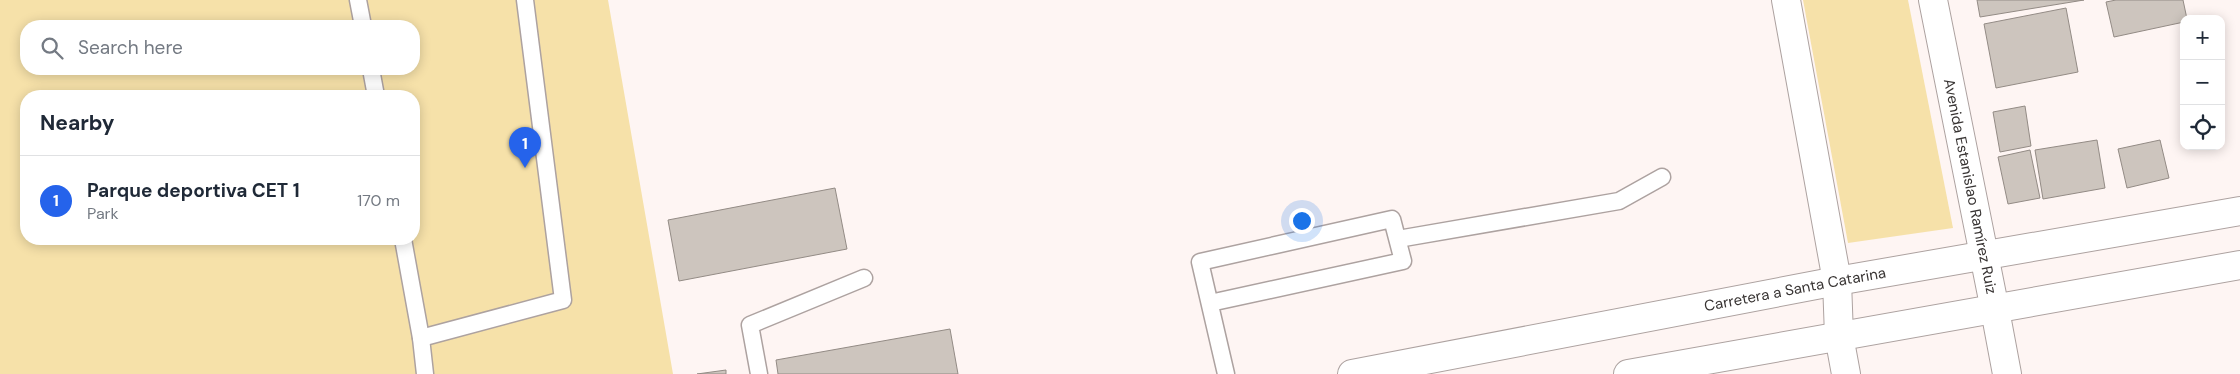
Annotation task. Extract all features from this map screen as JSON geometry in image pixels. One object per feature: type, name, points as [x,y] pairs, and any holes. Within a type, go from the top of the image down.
[{"type":"main road","points":[[1786,0],[1837,282],[1839,336],[1846,374]]},
{"type":"main road","name":"Avenida Estanislao Ramírez Ruiz","points":[[1933,0],[2007,374]]},
{"type":"main road","name":"Carretera a Santa Catarina","points":[[1352,374],[1837,282],[2240,211]]},
{"type":"main road","points":[[1628,374],[2240,265]]},
{"type":"lane","points":[[358,0],[362,20]]},
{"type":"lane","points":[[421,338],[563,300],[524,0]]},
{"type":"lane","points":[[372,75],[375,90]]},
{"type":"lane","points":[[1398,239],[1619,201],[1662,177]]},
{"type":"lane","points":[[1210,302],[1403,261],[1392,219],[1200,262],[1226,374]]},
{"type":"lane","points":[[404,245],[421,338],[425,374]]},
{"type":"lane","points":[[759,374],[750,325],[864,278]]},
{"type":"shaded area","points":[[0,0],[608,0],[673,374],[0,374]]},
{"type":"shaded area","points":[[1803,0],[1908,0],[1953,228],[1848,243]]},
{"type":"building","points":[[1977,0],[2084,0],[1980,17]]},
{"type":"building","points":[[2116,0],[2183,0],[2186,15],[2180,15],[2180,23],[2114,37],[2106,2]]},
{"type":"building","points":[[2066,8],[2078,72],[1996,88],[1984,24]]},
{"type":"building","points":[[2025,106],[2031,146],[2000,152],[1993,112]]},
{"type":"building","points":[[2097,140],[2105,188],[2043,199],[2035,150]]},
{"type":"building","points":[[2160,140],[2169,178],[2127,188],[2118,149]]},
{"type":"building","points":[[2030,150],[2040,198],[2008,204],[1998,157]]},
{"type":"building","points":[[835,188],[847,249],[679,281],[668,220]]},
{"type":"building","points":[[950,329],[958,374],[778,374],[776,360]]},
{"type":"building","points":[[726,370],[726,374],[697,374]]},
{"type":"place","name":"Parque deportiva CET 1","points":[[525,168]]}]
